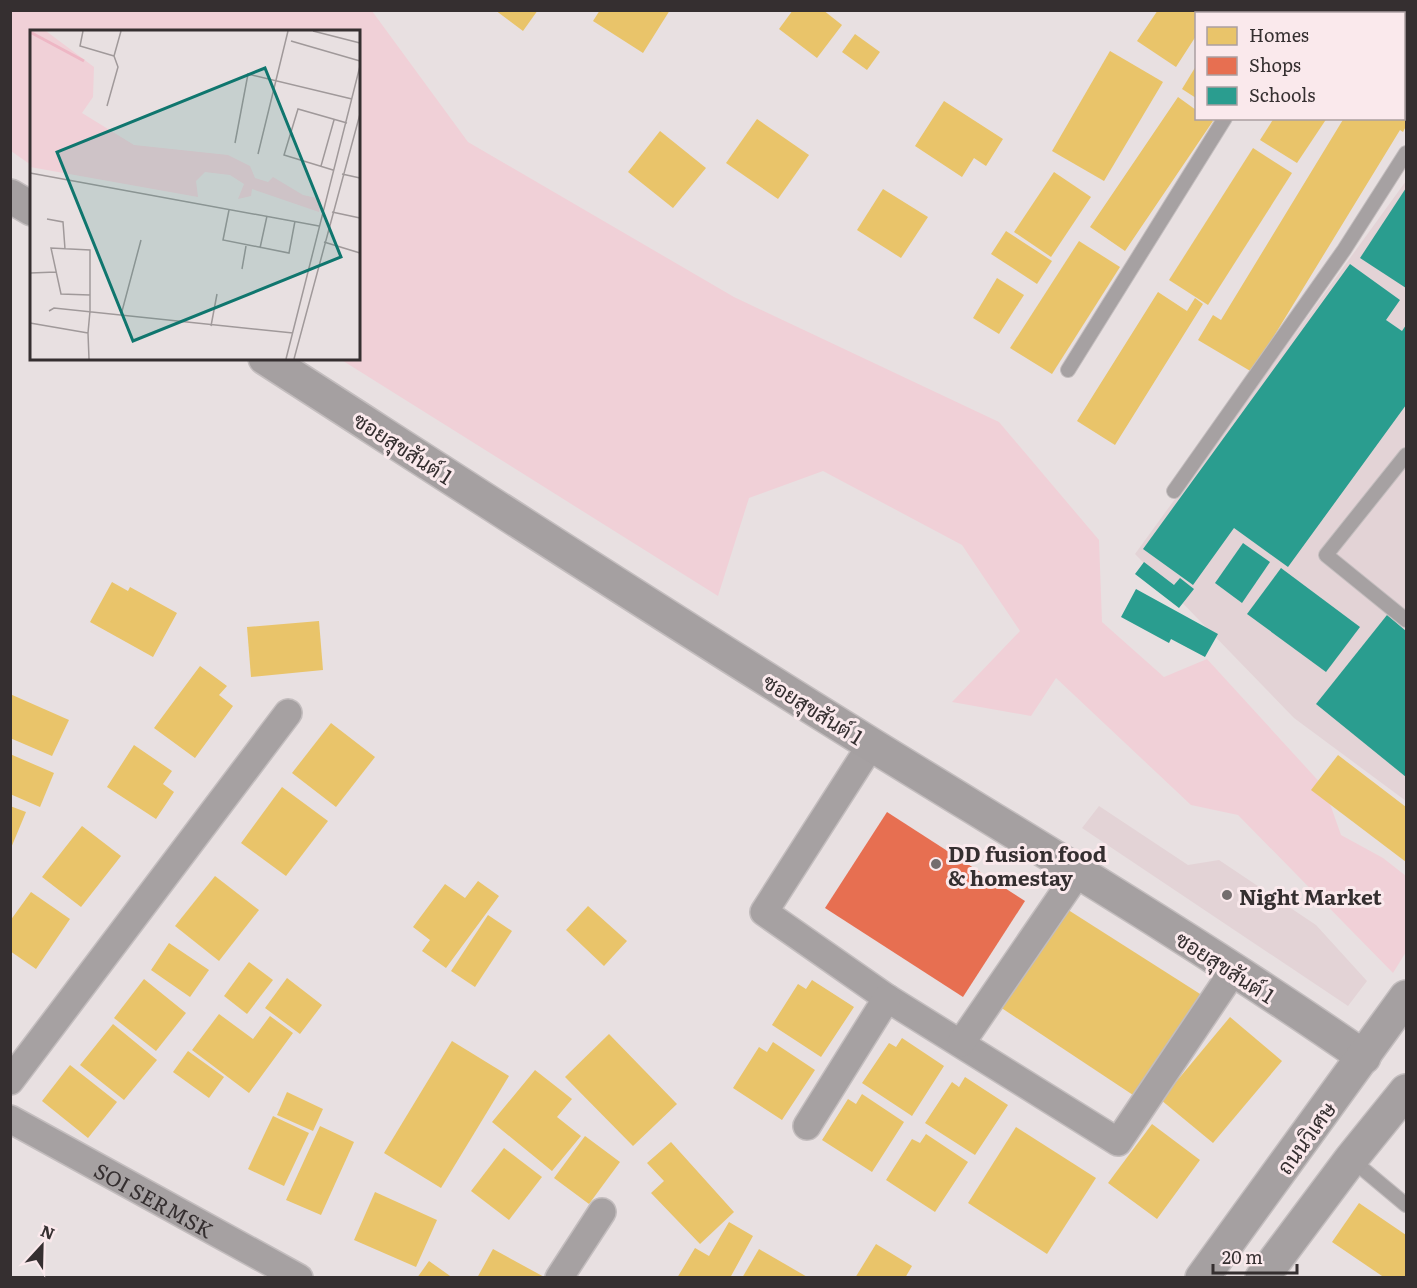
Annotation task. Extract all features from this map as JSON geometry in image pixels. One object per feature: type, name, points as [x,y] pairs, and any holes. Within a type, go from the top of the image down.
[{"type":"street","points":[[10,196],[30,208]]},
{"type":"street","name":"ซอยสุขสันต์ 1","points":[[268,360],[871,745],[1079,871],[1234,970],[1364,1057]]},
{"type":"street","points":[[10,1081],[288,713]]},
{"type":"street","points":[[871,745],[764,912],[887,998],[1118,1142],[1234,970]]},
{"type":"street","points":[[961,1043],[1079,871]]},
{"type":"street","name":"ถนนวิเศษ","points":[[1202,1278],[1407,997]]},
{"type":"street","points":[[807,1126],[887,998]]},
{"type":"street","points":[[1262,1278],[1351,1159],[1407,1091]]},
{"type":"street","name":"SOI SERMSK","points":[[10,1119],[299,1278]]},
{"type":"street","points":[[559,1278],[602,1212]]},
{"type":"lane","points":[[1068,370],[1224,120]]},
{"type":"lane","points":[[1174,491],[1344,250],[1407,153]]},
{"type":"lane","points":[[1407,455],[1326,555],[1407,620]]},
{"type":"lane","points":[[1351,1159],[1407,1205]]},
{"type":"shaded area","points":[[10,11],[372,11],[468,142],[734,297],[999,422],[1099,540],[1102,622],[1164,677],[1207,659],[1324,787],[1341,835],[1383,858],[1406,876],[1406,952],[1393,973],[1238,815],[1191,805],[1056,678],[1031,716],[952,702],[1020,631],[962,545],[823,471],[749,498],[718,596],[342,360],[360,360],[360,30],[30,30],[30,164],[11,151]]},
{"type":"shaded area","points":[[1406,181],[1406,801],[1294,718],[1135,554]]},
{"type":"shaded area","name":"Night Market","points":[[1099,806],[1188,865],[1219,860],[1316,925],[1367,981],[1348,1006],[1082,828]]},
{"type":"building: Homes","points":[[495,10],[538,10],[523,31]]},
{"type":"building: Homes","points":[[600,10],[670,10],[643,53],[593,21]]},
{"type":"building: Homes","points":[[793,10],[823,10],[842,25],[817,58],[779,29]]},
{"type":"building: Homes","points":[[1158,10],[1213,10],[1212,12],[1195,12],[1195,38],[1176,67],[1137,41]]},
{"type":"building: Homes","points":[[1232,10],[1288,10],[1287,12],[1231,12]]},
{"type":"building: Homes","points":[[855,34],[880,52],[867,70],[842,52]]},
{"type":"building: Homes","points":[[1110,51],[1163,82],[1104,181],[1052,151]]},
{"type":"building: Homes","points":[[1195,68],[1195,97],[1182,89]]},
{"type":"building: Homes","points":[[1405,88],[1406,126],[1403,132],[1400,130],[1252,372],[1198,340],[1213,315],[1221,320],[1343,120],[1405,120]]},
{"type":"building: Homes","points":[[1178,97],[1195,109],[1195,120],[1213,121],[1125,251],[1090,227]]},
{"type":"building: Homes","points":[[944,101],[1003,139],[986,166],[974,158],[962,177],[915,146]]},
{"type":"building: Homes","points":[[757,119],[809,155],[778,199],[726,163]]},
{"type":"building: Homes","points":[[1273,120],[1326,120],[1297,163],[1260,140]]},
{"type":"building: Homes","points":[[660,131],[706,168],[673,208],[628,172]]},
{"type":"building: Homes","points":[[1253,148],[1292,173],[1208,305],[1169,280]]},
{"type":"building: Homes","points":[[1054,172],[1091,197],[1051,257],[1014,232]]},
{"type":"building: Homes","points":[[883,189],[928,217],[901,258],[857,230]]},
{"type":"building: Homes","points":[[1006,231],[1052,261],[1037,284],[991,254]]},
{"type":"building: Homes","points":[[1079,241],[1120,267],[1052,374],[1010,348]]},
{"type":"building: Homes","points":[[997,278],[1024,295],[999,334],[973,318]]},
{"type":"building: Homes","points":[[1158,292],[1187,311],[1195,298],[1203,304],[1115,445],[1077,421]]},
{"type":"building: Homes","points":[[112,582],[128,591],[130,587],[177,613],[153,657],[90,622]]},
{"type":"building: Homes","points":[[319,621],[323,670],[251,677],[247,627]]},
{"type":"building: Homes","points":[[200,666],[227,686],[219,695],[233,706],[195,758],[154,728]]},
{"type":"building: Homes","points":[[10,694],[69,720],[52,756],[10,738]]},
{"type":"building: Homes","points":[[331,723],[375,757],[336,807],[292,773]]},
{"type":"building: Homes","points":[[134,745],[172,771],[163,784],[174,792],[156,819],[107,787]]},
{"type":"building: Homes","points":[[10,754],[54,773],[40,807],[10,794]]},
{"type":"building: Homes","points":[[1338,755],[1406,807],[1406,862],[1311,790]]},
{"type":"building: Homes","points":[[282,787],[328,821],[286,876],[241,843]]},
{"type":"building: Homes","points":[[10,806],[26,812],[11,848],[10,848]]},
{"type":"building: Homes","points":[[82,826],[121,856],[81,907],[42,877]]},
{"type":"building: Homes","points":[[215,876],[259,910],[219,961],[175,926]]},
{"type":"building: Homes","points":[[478,881],[499,896],[446,968],[422,951],[430,940],[413,927],[445,884],[465,898]]},
{"type":"building: Homes","points":[[31,892],[70,919],[36,969],[10,951],[10,921]]},
{"type":"building: Homes","points":[[588,906],[627,941],[604,966],[566,930]]},
{"type":"building: Homes","points":[[1062,906],[1208,999],[1136,1097],[997,1005]]},
{"type":"building: Homes","points":[[488,915],[512,931],[475,987],[451,971]]},
{"type":"building: Homes","points":[[169,943],[209,970],[190,997],[151,970]]},
{"type":"building: Homes","points":[[249,962],[273,980],[247,1014],[224,996]]},
{"type":"building: Homes","points":[[287,978],[322,1005],[300,1034],[265,1008]]},
{"type":"building: Homes","points":[[144,979],[186,1013],[156,1051],[114,1018]]},
{"type":"building: Homes","points":[[812,980],[854,1007],[821,1057],[772,1025],[798,984],[806,989]]},
{"type":"building: Homes","points":[[219,1014],[253,1039],[270,1016],[293,1033],[249,1093],[192,1050]]},
{"type":"building: Homes","points":[[1230,1017],[1282,1061],[1213,1143],[1161,1100]]},
{"type":"building: Homes","points":[[113,1024],[157,1060],[124,1100],[80,1065]]},
{"type":"building: Homes","points":[[609,1034],[677,1104],[633,1146],[565,1077]]},
{"type":"building: Homes","points":[[902,1038],[944,1066],[912,1116],[862,1083],[889,1043],[896,1047]]},
{"type":"building: Homes","points":[[452,1041],[509,1076],[441,1188],[384,1153]]},
{"type":"building: Homes","points":[[773,1042],[815,1070],[782,1120],[733,1088],[759,1047],[767,1052]]},
{"type":"building: Homes","points":[[188,1051],[224,1077],[209,1098],[173,1072]]},
{"type":"building: Homes","points":[[70,1065],[117,1102],[88,1138],[42,1101]]},
{"type":"building: Homes","points":[[535,1070],[572,1099],[557,1117],[581,1136],[552,1171],[492,1122]]},
{"type":"building: Homes","points":[[965,1077],[1008,1105],[975,1155],[925,1123],[952,1082],[959,1087]]},
{"type":"building: Homes","points":[[287,1092],[323,1109],[313,1131],[277,1115]]},
{"type":"building: Homes","points":[[862,1094],[904,1122],[872,1172],[822,1140],[848,1099],[856,1104]]},
{"type":"building: Homes","points":[[273,1116],[309,1133],[284,1186],[248,1169]]},
{"type":"building: Homes","points":[[1152,1124],[1200,1160],[1157,1219],[1108,1183]]},
{"type":"building: Homes","points":[[320,1126],[354,1142],[321,1215],[286,1200]]},
{"type":"building: Homes","points":[[1016,1127],[1096,1178],[1047,1254],[968,1203]]},
{"type":"building: Homes","points":[[926,1134],[968,1162],[935,1212],[886,1180],[912,1139],[920,1143]]},
{"type":"building: Homes","points":[[585,1136],[620,1162],[589,1204],[554,1178]]},
{"type":"building: Homes","points":[[671,1142],[734,1212],[700,1244],[651,1193],[664,1181],[647,1163]]},
{"type":"building: Homes","points":[[504,1148],[542,1177],[509,1220],[471,1191]]},
{"type":"building: Homes","points":[[375,1192],[437,1220],[416,1267],[354,1240]]},
{"type":"building: Homes","points":[[1359,1203],[1406,1235],[1406,1278],[1385,1278],[1332,1242]]},
{"type":"building: Homes","points":[[729,1222],[753,1236],[730,1278],[677,1278],[695,1248],[709,1256]]},
{"type":"building: Homes","points":[[876,1244],[912,1266],[905,1278],[855,1278]]},
{"type":"building: Homes","points":[[493,1249],[546,1278],[477,1278]]},
{"type":"building: Homes","points":[[759,1249],[809,1278],[742,1278]]},
{"type":"building: Homes","points":[[429,1261],[453,1278],[417,1278]]},
{"type":"building: Shops","points":[[887,812],[1025,901],[963,997],[825,908]]},
{"type":"building: Schools","points":[[1406,188],[1406,288],[1360,258]]},
{"type":"building: Schools","points":[[1350,264],[1400,300],[1386,320],[1402,331],[1406,325],[1406,405],[1288,567],[1234,528],[1193,585],[1143,549]]},
{"type":"building: Schools","points":[[1243,543],[1270,562],[1242,603],[1215,583]]},
{"type":"building: Schools","points":[[1144,562],[1174,585],[1180,578],[1194,589],[1179,608],[1135,574]]},
{"type":"building: Schools","points":[[1281,568],[1360,627],[1326,672],[1247,614]]},
{"type":"building: Schools","points":[[1136,589],[1218,634],[1205,657],[1171,639],[1169,643],[1121,617]]},
{"type":"building: Schools","points":[[1387,615],[1406,631],[1406,777],[1316,704]]},
{"type":"place","name":"DD fusion food & homestay","points":[[936,864]]},
{"type":"place","name":"Night Market","points":[[1227,895]]}]
